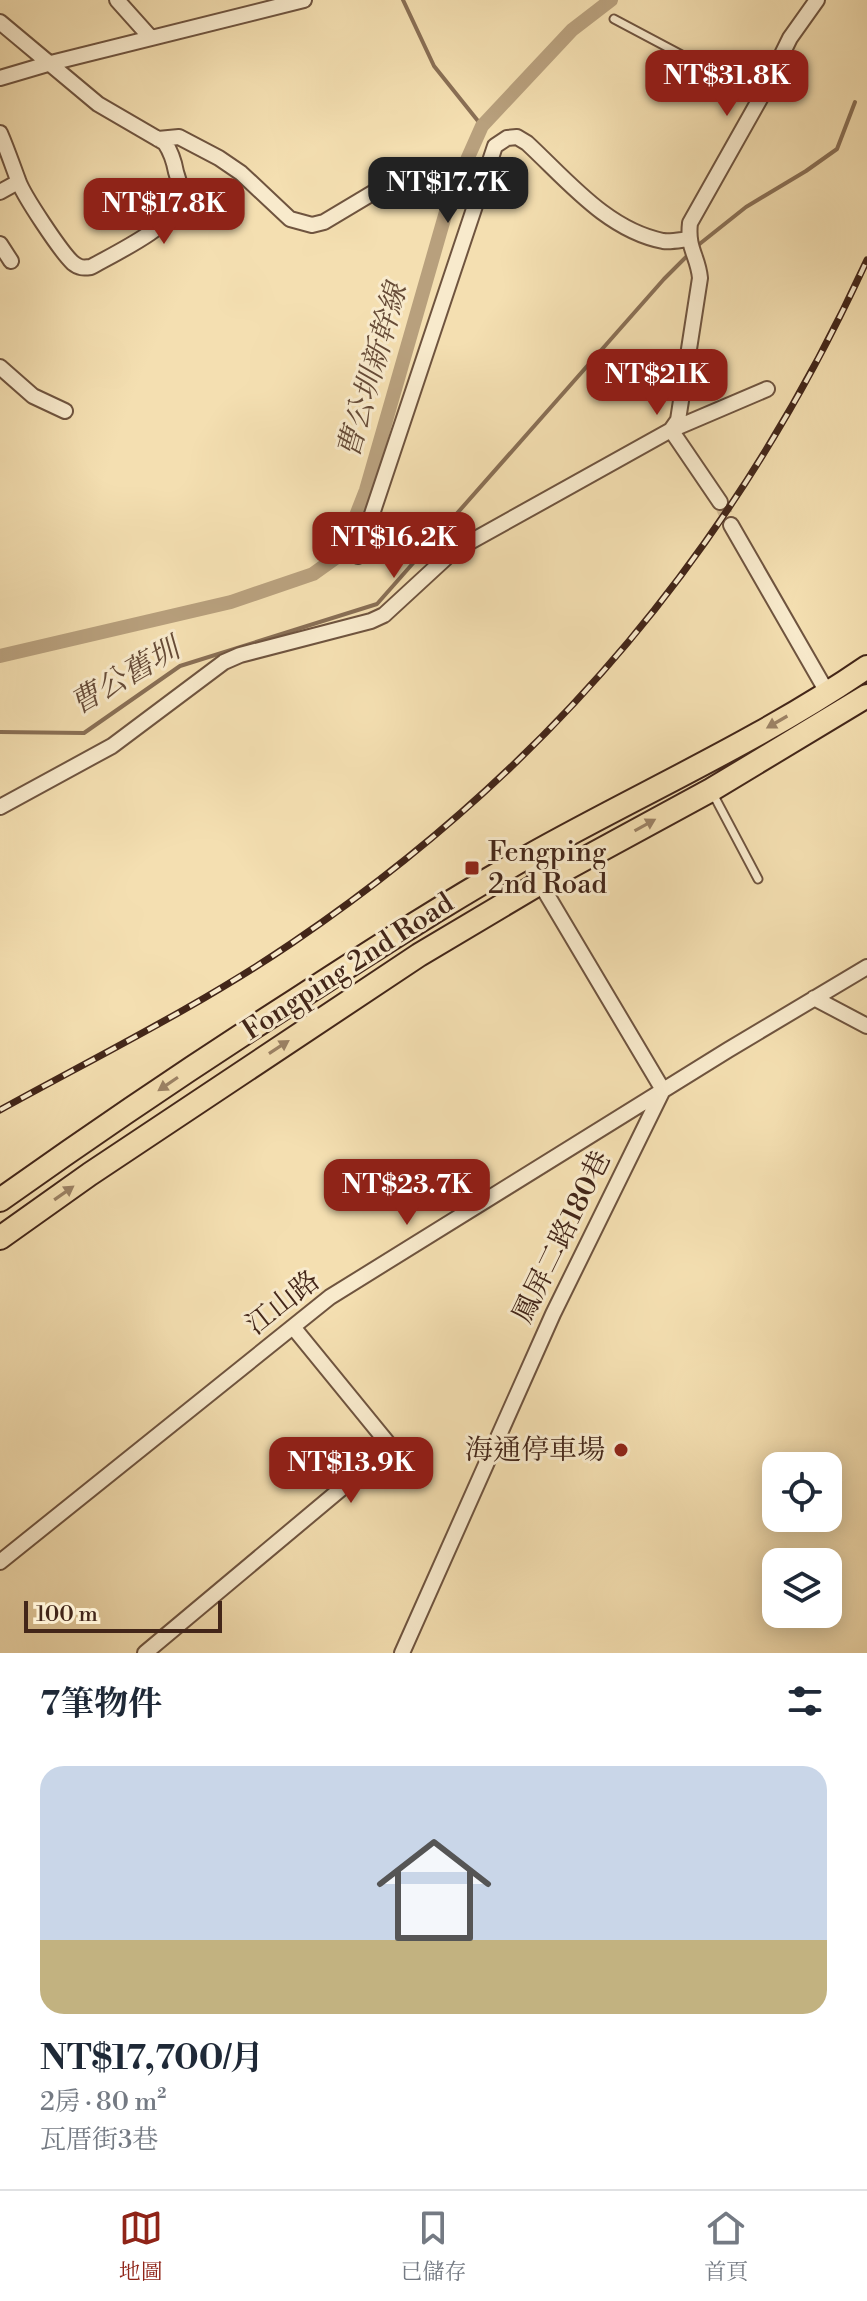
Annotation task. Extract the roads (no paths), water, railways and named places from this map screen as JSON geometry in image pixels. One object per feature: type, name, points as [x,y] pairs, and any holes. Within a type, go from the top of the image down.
[{"type":"main road","name":"Fongping 2nd Road","points":[[0,1200],[202,1061],[396,935],[527,857],[748,739],[867,667]]},
{"type":"main road","name":"Fongping 2nd Road","points":[[0,1238],[90,1174],[419,955],[540,883],[711,790],[867,696]]},
{"type":"main road","points":[[202,1061],[218,1088]]},
{"type":"street","points":[[117,0],[151,38]]},
{"type":"street","points":[[0,78],[151,38],[246,7],[304,0]]},
{"type":"street","points":[[671,430],[678,420],[700,278],[689,243],[690,223],[761,97],[790,38],[817,0]]},
{"type":"street","points":[[0,22],[98,104],[165,143],[171,152],[181,190],[180,203],[148,235],[91,267],[75,265],[18,182],[14,164],[0,133]]},
{"type":"street","points":[[158,139],[179,137],[219,158],[241,173],[290,219],[312,225],[324,222],[406,173],[430,169],[477,185]]},
{"type":"street","points":[[358,556],[477,185],[495,146],[507,138],[517,137],[596,208],[639,233],[666,242],[689,243]]},
{"type":"street","points":[[0,192],[18,182]]},
{"type":"street","points":[[0,244],[11,261]]},
{"type":"street","points":[[0,367],[33,396],[65,411]]},
{"type":"street","points":[[0,807],[112,746],[224,662],[384,615],[461,547],[671,430],[767,389]]},
{"type":"street","points":[[671,430],[720,502]]},
{"type":"street","points":[[731,525],[827,692]]},
{"type":"street","points":[[527,857],[663,1090]]},
{"type":"street","name":"江山路","points":[[0,1562],[330,1297],[867,967]]},
{"type":"street","points":[[814,998],[867,1026]]},
{"type":"street","name":"鳳屏二路180巷","points":[[402,1653],[553,1314],[663,1090]]},
{"type":"street","points":[[145,1653],[391,1447],[293,1327]]},
{"type":"lane","points":[[614,19],[761,97]]},
{"type":"lane","points":[[711,790],[758,879]]},
{"type":"waterway","points":[[403,0],[434,66],[482,126]]},
{"type":"waterway","name":"曹公圳新幹線","points":[[0,656],[231,602],[313,574],[341,554],[366,490],[450,198],[482,126],[572,30],[611,0]]},
{"type":"waterway","name":"曹公舊圳","points":[[697,246],[746,207],[837,149],[855,102]]},
{"type":"waterway","name":"曹公舊圳","points":[[0,732],[84,733],[180,666],[377,604],[691,252]]},
{"type":"tunnel","points":[[720,502],[731,525]]},
{"type":"railway","points":[[0,1110],[185,1009],[292,943],[386,875],[473,802],[554,725],[628,642],[696,555],[758,462],[815,364],[867,260]]},
{"type":"place","name":"Fengping 2nd Road","points":[[472,868]]},
{"type":"place","name":"海通停車場","points":[[621,1450]]}]
